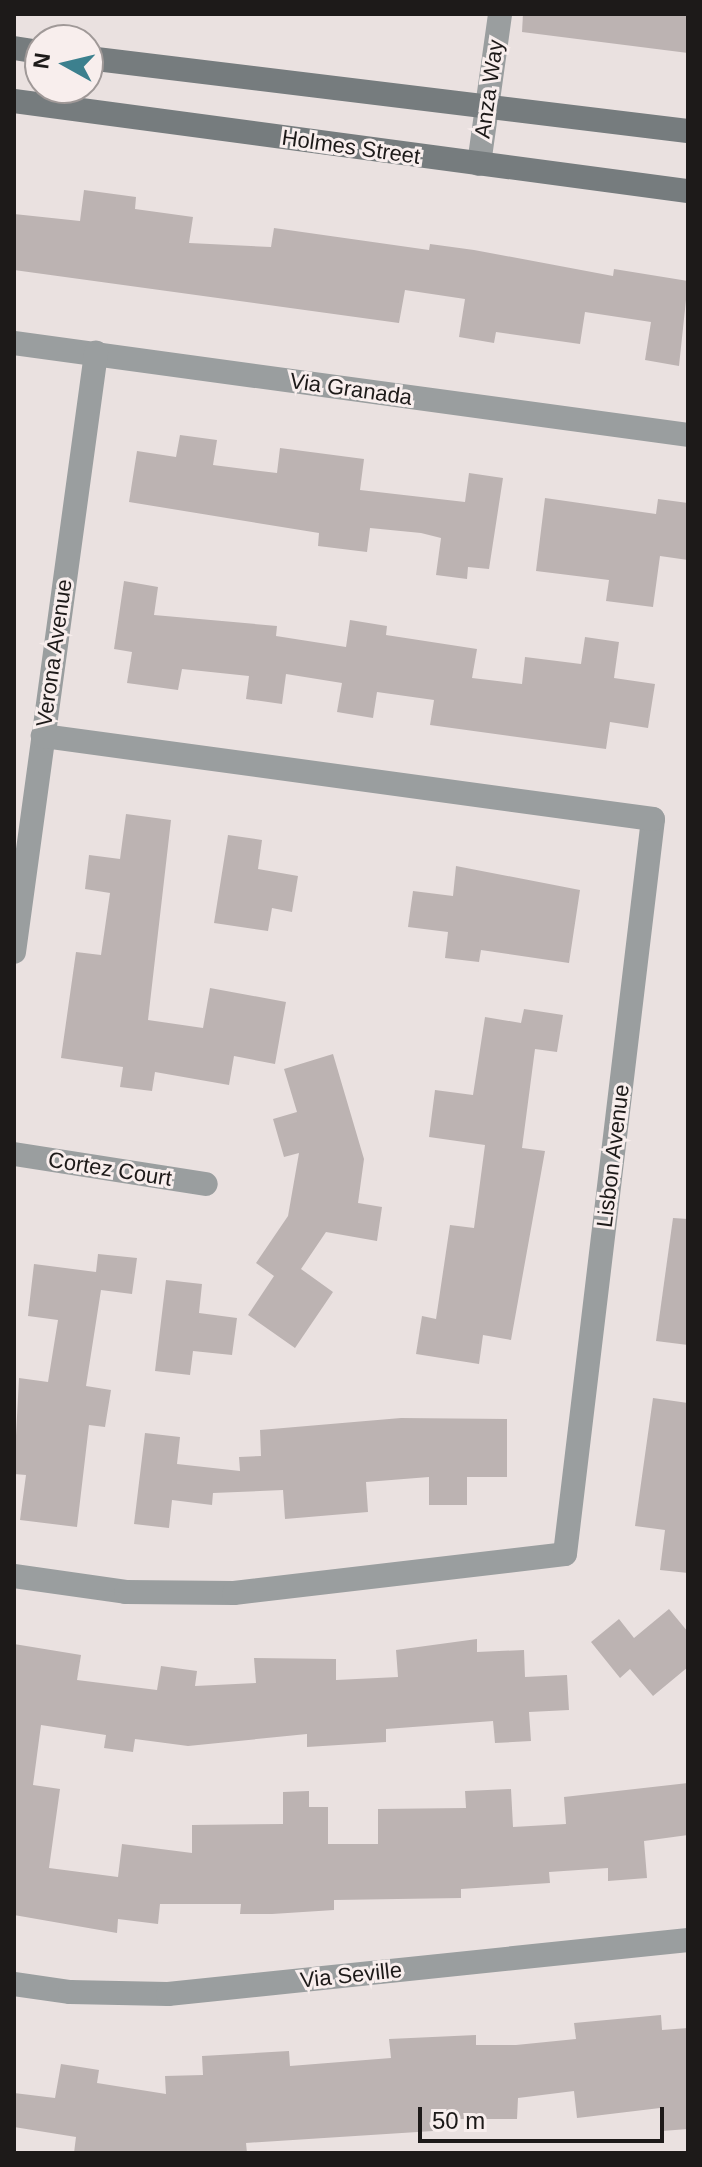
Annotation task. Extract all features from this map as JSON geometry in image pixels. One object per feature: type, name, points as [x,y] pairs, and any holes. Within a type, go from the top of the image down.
[{"type":"main road","points":[[104,60],[487,104],[688,131]]},
{"type":"main road","name":"Holmes Street","points":[[14,101],[688,191]]},
{"type":"street","name":"Anza Way","points":[[479,164],[500,14]]},
{"type":"street","name":"Via Granada","points":[[14,343],[688,435]]},
{"type":"street","name":"Verona Avenue","points":[[14,952],[96,353]]},
{"type":"street","name":"Lisbon Avenue","points":[[14,1576],[126,1592],[234,1593],[565,1554],[653,819],[43,736]]},
{"type":"street","name":"Cortez Court","points":[[14,1154],[206,1184]]},
{"type":"street","name":"Via Seville","points":[[14,1984],[168,1994],[688,1940]]},
{"type":"building","points":[[523,14],[688,14],[688,53],[522,32]]},
{"type":"building","points":[[84,190],[136,197],[135,209],[193,217],[189,243],[271,247],[274,228],[429,250],[430,244],[474,250],[613,276],[614,269],[688,281],[679,366],[645,360],[651,322],[585,312],[580,344],[496,332],[494,343],[459,337],[465,299],[405,290],[399,323],[14,270],[14,214],[80,221]]},
{"type":"building","points":[[180,435],[217,440],[213,465],[277,473],[280,448],[364,459],[360,490],[465,502],[469,473],[503,478],[489,569],[468,567],[467,579],[436,575],[441,538],[421,533],[370,528],[367,552],[318,546],[319,533],[129,502],[137,451],[176,457]]},
{"type":"building","points":[[545,498],[656,514],[658,499],[688,503],[688,560],[660,556],[653,607],[606,601],[609,580],[536,571]]},
{"type":"building","points":[[124,581],[158,587],[154,615],[277,626],[276,636],[346,647],[350,620],[387,626],[386,635],[477,649],[472,678],[522,684],[525,657],[581,664],[585,637],[619,642],[614,678],[655,684],[648,728],[610,722],[606,749],[430,725],[434,700],[377,692],[373,718],[337,712],[342,683],[286,674],[282,704],[246,699],[249,676],[182,669],[178,690],[127,683],[132,652],[114,649]]},
{"type":"building","points":[[126,814],[171,820],[148,1020],[203,1028],[210,988],[286,1002],[275,1064],[234,1056],[229,1085],[155,1072],[152,1091],[120,1087],[123,1067],[61,1058],[76,952],[101,955],[110,893],[85,889],[89,855],[120,859]]},
{"type":"building","points":[[228,835],[262,840],[258,869],[298,876],[292,912],[272,908],[268,931],[214,923]]},
{"type":"building","points":[[456,866],[580,890],[569,963],[481,950],[479,962],[445,958],[448,932],[408,927],[413,891],[453,896]]},
{"type":"building","points":[[524,1009],[563,1015],[557,1052],[535,1049],[522,1148],[545,1151],[511,1340],[483,1335],[479,1364],[416,1354],[422,1316],[436,1319],[450,1225],[474,1228],[485,1145],[429,1137],[435,1090],[473,1095],[485,1017],[521,1023]]},
{"type":"building","points":[[333,1054],[364,1159],[358,1203],[382,1207],[377,1241],[326,1232],[301,1269],[333,1292],[295,1348],[248,1315],[274,1276],[256,1263],[288,1216],[299,1153],[284,1157],[273,1119],[297,1112],[284,1069]]},
{"type":"building","points":[[673,1218],[688,1219],[688,1345],[656,1341]]},
{"type":"building","points":[[98,1254],[137,1258],[132,1294],[101,1290],[86,1386],[111,1390],[105,1427],[89,1425],[77,1527],[20,1520],[26,1475],[14,1474],[19,1378],[48,1382],[58,1320],[28,1316],[34,1264],[96,1272]]},
{"type":"building","points":[[166,1280],[202,1284],[199,1313],[237,1318],[232,1355],[193,1351],[190,1375],[155,1371]]},
{"type":"building","points":[[653,1398],[688,1403],[688,1573],[660,1570],[665,1530],[635,1526]]},
{"type":"building","points":[[401,1418],[507,1419],[507,1477],[467,1477],[467,1505],[429,1505],[429,1477],[366,1482],[368,1512],[285,1519],[283,1490],[213,1493],[212,1505],[172,1500],[169,1528],[134,1524],[145,1433],[180,1437],[177,1464],[240,1471],[239,1457],[261,1456],[260,1430]]},
{"type":"building","points":[[669,1609],[688,1632],[688,1667],[653,1696],[630,1669],[620,1678],[591,1642],[619,1619],[634,1638]]},
{"type":"building","points":[[477,1639],[477,1652],[524,1650],[525,1677],[567,1675],[569,1710],[529,1712],[531,1741],[495,1743],[493,1721],[386,1729],[386,1742],[307,1747],[307,1734],[188,1746],[135,1739],[133,1752],[104,1748],[106,1735],[41,1725],[33,1785],[60,1789],[49,1868],[118,1877],[122,1844],[192,1853],[192,1825],[283,1824],[283,1792],[309,1791],[309,1807],[328,1807],[328,1844],[378,1844],[378,1809],[466,1808],[465,1791],[511,1789],[513,1827],[566,1824],[564,1797],[688,1783],[688,1835],[644,1841],[647,1878],[608,1881],[608,1868],[549,1872],[550,1883],[461,1889],[461,1898],[334,1900],[334,1910],[272,1914],[240,1914],[241,1904],[160,1904],[158,1924],[118,1919],[117,1933],[14,1915],[14,1644],[81,1655],[77,1680],[157,1690],[161,1666],[197,1671],[195,1686],[256,1683],[254,1658],[336,1659],[336,1680],[398,1677],[396,1650]]},
{"type":"building","points":[[661,2015],[662,2030],[688,2028],[688,2129],[662,2131],[660,2108],[577,2118],[574,2091],[518,2098],[517,2119],[432,2119],[433,2131],[246,2143],[247,2153],[74,2153],[76,2137],[14,2127],[14,2093],[55,2098],[61,2064],[99,2070],[97,2083],[166,2094],[165,2076],[203,2075],[202,2056],[289,2051],[290,2066],[391,2058],[389,2039],[476,2035],[476,2045],[516,2045],[576,2039],[574,2023]]}]
